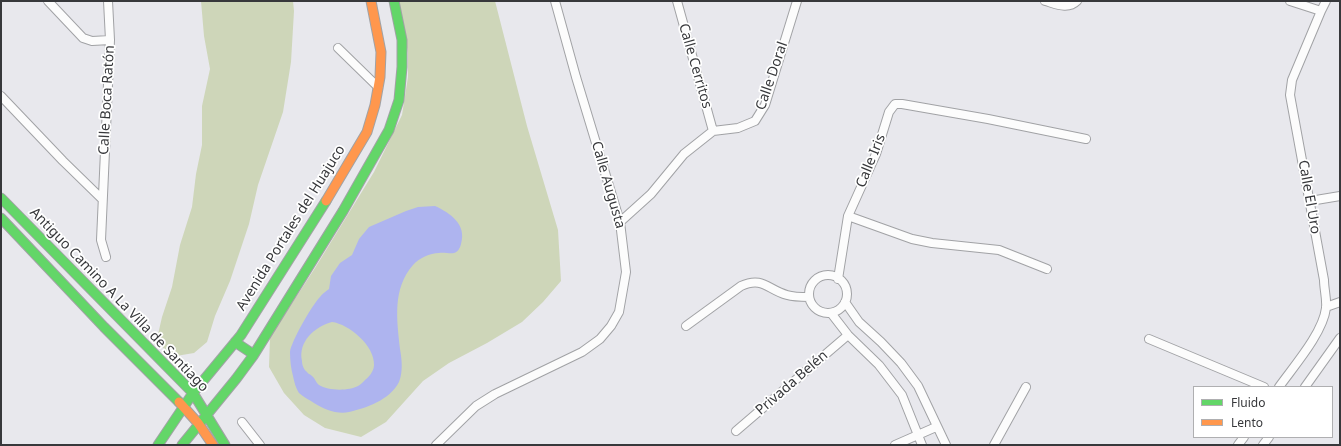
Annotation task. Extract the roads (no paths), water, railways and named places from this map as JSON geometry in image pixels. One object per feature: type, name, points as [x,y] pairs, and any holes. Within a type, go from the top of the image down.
[{"type":"street","points":[[48,1],[84,38],[92,41],[110,40]]},
{"type":"street","name":"Calle Boca Ratón","points":[[106,257],[101,240],[110,40],[108,1]]},
{"type":"street","name":"Avenida Portales del Huajuco","points":[[158,445],[193,394],[235,342],[319,213],[367,132],[377,101],[381,59],[379,37],[371,1]]},
{"type":"street","points":[[182,445],[198,423],[206,416],[239,377],[343,212],[389,130],[399,100],[402,67],[402,40],[394,1]]},
{"type":"street","name":"Calle Augusta","points":[[436,445],[476,406],[495,394],[582,352],[600,339],[611,326],[619,312],[626,272],[620,222],[576,77],[555,1]]},
{"type":"street","name":"Calle Cerritos","points":[[677,1],[713,131]]},
{"type":"street","name":"Calle Doral","points":[[713,131],[738,128],[748,125],[755,121],[760,114],[797,1]]},
{"type":"street","points":[[1046,1],[1067,6],[1074,4],[1077,1]]},
{"type":"street","points":[[1290,1],[1321,11]]},
{"type":"street","name":"Calle El Uro","points":[[1280,386],[1317,333],[1326,307],[1324,280],[1290,95],[1290,87],[1326,1]]},
{"type":"street","points":[[338,48],[378,87]]},
{"type":"street","points":[[1,96],[63,161],[102,199]]},
{"type":"street","name":"Calle Iris","points":[[838,279],[848,216],[876,154],[889,112],[893,106],[902,104],[988,119],[1086,139]]},
{"type":"street","points":[[620,222],[651,194],[684,154],[713,131]]},
{"type":"street","points":[[1310,201],[1340,196]]},
{"type":"street","name":"Antiguo Camino A La Villa de Santiago","points":[[1,198],[193,394],[225,445]]},
{"type":"street","points":[[848,216],[932,243],[999,250],[1047,269]]},
{"type":"street","name":"Antiguo Camino A La Villa de Santiago","points":[[1,218],[104,327],[184,407],[198,423],[213,445]]},
{"type":"street","points":[[826,276],[832,276],[838,279],[843,283],[846,289],[847,295],[845,302],[842,307],[831,313],[819,311],[811,303],[809,297],[811,286],[819,278],[826,276]]},
{"type":"street","points":[[686,326],[741,286],[748,283],[762,283],[787,295],[809,297]]},
{"type":"street","points":[[845,302],[859,322],[881,342],[918,386],[936,427],[946,445]]},
{"type":"street","points":[[1326,307],[1340,302]]},
{"type":"street","points":[[831,313],[848,335],[879,365],[898,391],[922,445]]},
{"type":"street","name":"Privada Belén","points":[[736,431],[848,335]]},
{"type":"street","points":[[1305,386],[1340,338]]},
{"type":"street","points":[[1149,339],[1262,386]]},
{"type":"street","points":[[235,342],[253,354]]},
{"type":"street","points":[[994,445],[1026,387]]},
{"type":"street","points":[[242,422],[260,445]]},
{"type":"street","points":[[895,445],[936,427]]},
{"type":"water","points":[[435,206],[446,212],[456,220],[462,231],[462,237],[458,251],[425,256],[418,260],[406,274],[399,294],[397,316],[402,366],[399,382],[390,394],[363,408],[340,413],[322,407],[301,394],[295,385],[291,367],[290,352],[298,332],[316,301],[329,289],[331,276],[340,263],[352,255],[359,239],[369,227],[418,207]],"holes":[[[332,322],[353,331],[360,337],[366,344],[373,358],[374,365],[371,374],[361,384],[354,388],[333,389],[323,387],[319,385],[304,369],[302,364],[302,348],[309,336],[325,324]]]}]
